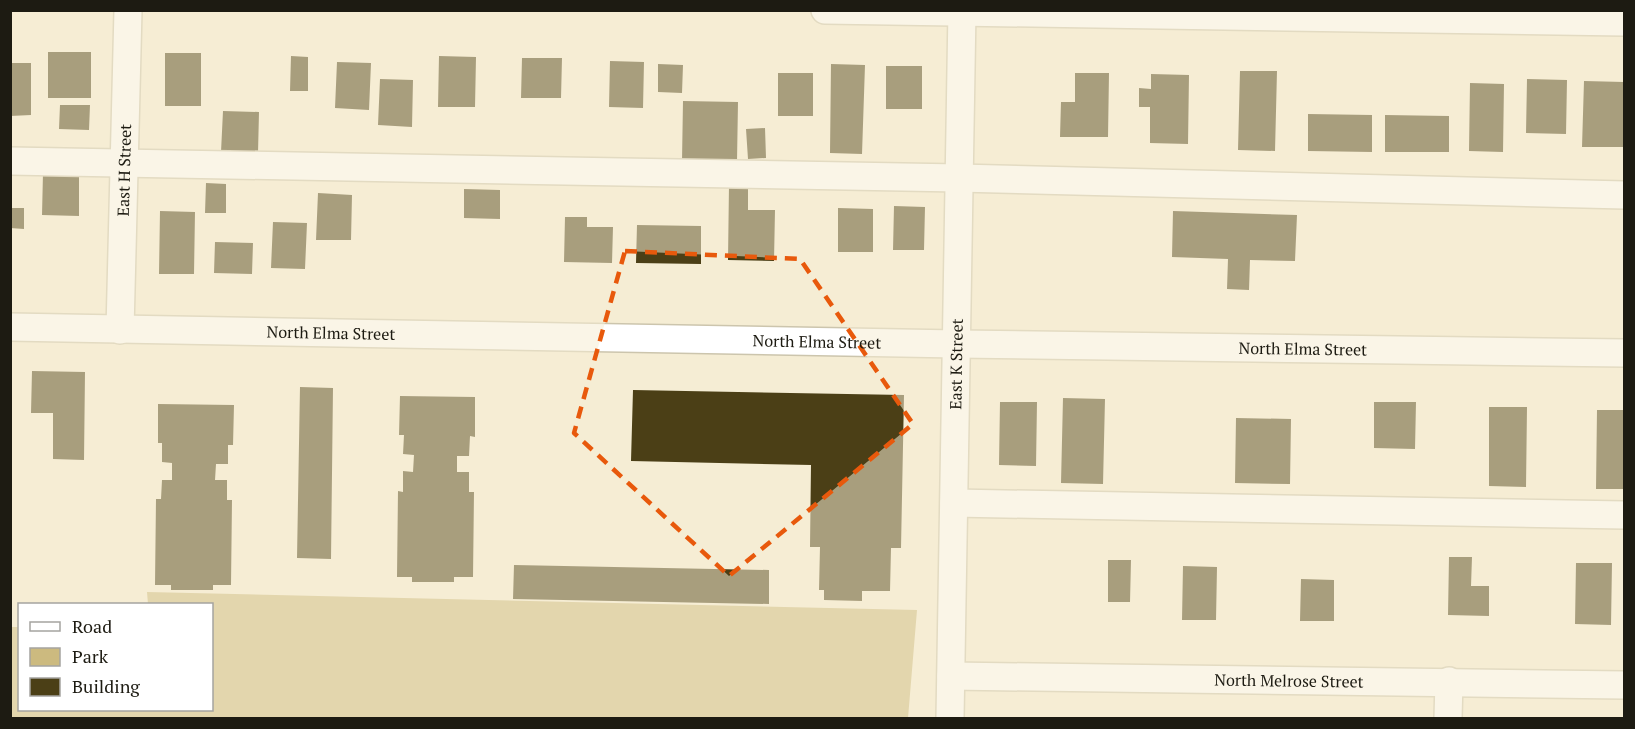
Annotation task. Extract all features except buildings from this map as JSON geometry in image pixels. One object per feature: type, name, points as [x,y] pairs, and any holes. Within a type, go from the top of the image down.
[{"type":"street","name":"East H Street","points":[[120,330],[128,10]]},
{"type":"street","points":[[825,10],[1624,22]]},
{"type":"street","name":"East K Street","points":[[950,718],[962,12]]},
{"type":"street","points":[[10,161],[959,178],[1624,195]]},
{"type":"street","name":"North Elma Street","points":[[10,327],[957,344],[1624,352]]},
{"type":"street","points":[[954,502],[1624,515]]},
{"type":"street","name":"North Melrose Street","points":[[951,676],[1624,685]]},
{"type":"street","points":[[1448,718],[1449,681]]},
{"type":"highlighted area","points":[[625,251],[800,259],[913,424],[729,576],[574,433]]},
{"type":"green space","points":[[147,592],[917,610],[908,718],[11,718],[11,627],[18,627],[18,711],[213,711],[213,603],[148,603]]}]
